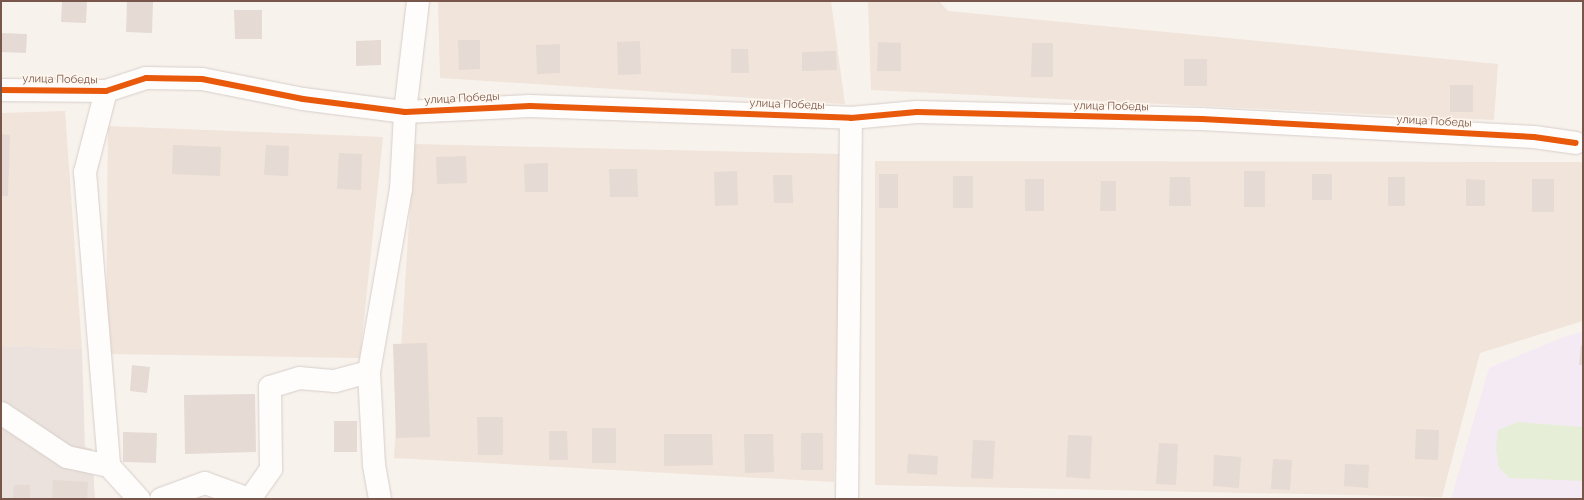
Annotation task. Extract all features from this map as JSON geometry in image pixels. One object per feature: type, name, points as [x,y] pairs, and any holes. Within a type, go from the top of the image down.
[{"type":"street","points":[[380,499],[374,465],[369,372],[401,189],[405,112],[418,1]]},
{"type":"street","name":"улица Победы","points":[[1,90],[106,91],[146,78],[202,79],[303,99],[405,112],[530,106],[851,118],[917,112],[1202,119],[1534,137],[1576,143]]},
{"type":"street","points":[[106,91],[85,172],[109,466]]},
{"type":"street","points":[[847,499],[851,118]]},
{"type":"street","points":[[161,499],[205,483],[250,499],[271,469],[270,386],[299,378],[335,381],[369,372]]},
{"type":"street","points":[[1,413],[67,457],[109,466],[139,499]]},
{"type":"shaded area","points":[[438,1],[831,1],[845,104],[440,78]]},
{"type":"shaded area","points":[[868,1],[939,1],[948,11],[1498,64],[1494,120],[871,90]]},
{"type":"shaded area","points":[[65,111],[82,349],[1,346],[1,113]]},
{"type":"shaded area","points":[[108,126],[383,137],[360,358],[106,354]]},
{"type":"shaded area","points":[[414,144],[842,154],[834,482],[394,458]]},
{"type":"shaded area","points":[[875,161],[1583,162],[1583,321],[1480,353],[1442,497],[875,485]]},
{"type":"shaded area","points":[[1583,332],[1583,499],[1451,499],[1489,368],[1566,336]]},
{"type":"shaded area","points":[[1,346],[82,349],[85,447],[92,449],[95,499],[1,499]]},
{"type":"green space","points":[[1518,422],[1583,427],[1583,481],[1509,478],[1499,468],[1496,449],[1498,430]]},
{"type":"building","points":[[62,1],[87,1],[86,23],[61,22]]},
{"type":"building","points":[[127,1],[153,1],[152,33],[126,32]]},
{"type":"building","points":[[234,10],[262,10],[262,39],[235,39]]},
{"type":"building","points":[[1,33],[27,34],[26,53],[1,52]]},
{"type":"building","points":[[381,40],[381,65],[356,66],[356,41]]},
{"type":"building","points":[[458,40],[480,40],[480,69],[459,70]]},
{"type":"building","points":[[640,41],[641,74],[618,75],[617,42]]},
{"type":"building","points":[[878,42],[901,43],[901,71],[877,71]]},
{"type":"building","points":[[1032,43],[1053,43],[1053,77],[1031,77]]},
{"type":"building","points":[[560,44],[560,73],[537,74],[536,45]]},
{"type":"building","points":[[731,49],[748,49],[749,73],[731,73]]},
{"type":"building","points":[[836,51],[837,70],[802,71],[802,52]]},
{"type":"building","points":[[1184,59],[1207,59],[1207,86],[1184,86]]},
{"type":"building","points":[[1450,85],[1473,85],[1473,112],[1450,112]]},
{"type":"building","points":[[1,134],[10,135],[8,196],[1,196]]},
{"type":"building","points":[[173,145],[221,147],[220,176],[172,174]]},
{"type":"building","points":[[266,145],[289,146],[288,176],[264,175]]},
{"type":"building","points":[[339,153],[362,154],[361,190],[337,189]]},
{"type":"building","points":[[466,156],[467,183],[437,184],[436,157]]},
{"type":"building","points":[[548,163],[548,192],[525,192],[524,164]]},
{"type":"building","points":[[609,169],[637,169],[638,197],[610,197]]},
{"type":"building","points":[[737,171],[738,205],[715,206],[714,172]]},
{"type":"building","points":[[1244,171],[1265,171],[1265,207],[1244,207]]},
{"type":"building","points":[[879,174],[898,174],[898,208],[879,208]]},
{"type":"building","points":[[1312,174],[1332,174],[1332,200],[1312,200]]},
{"type":"building","points":[[773,175],[792,175],[793,203],[774,203]]},
{"type":"building","points":[[953,176],[973,176],[973,208],[953,208]]},
{"type":"building","points":[[1170,177],[1190,177],[1191,206],[1169,206]]},
{"type":"building","points":[[1388,177],[1405,177],[1405,206],[1388,206]]},
{"type":"building","points":[[1025,179],[1044,179],[1044,211],[1025,211]]},
{"type":"building","points":[[1466,179],[1485,180],[1485,206],[1466,206]]},
{"type":"building","points":[[1532,179],[1554,179],[1554,212],[1532,212]]},
{"type":"building","points":[[1101,181],[1116,181],[1116,211],[1100,211]]},
{"type":"building","points":[[427,343],[430,437],[396,438],[393,344]]},
{"type":"building","points":[[1581,345],[1583,345],[1583,365],[1579,365]]},
{"type":"building","points":[[132,365],[150,367],[147,393],[130,391]]},
{"type":"building","points":[[255,394],[256,452],[185,454],[184,395]]},
{"type":"building","points":[[477,417],[503,417],[503,455],[478,455]]},
{"type":"building","points":[[334,421],[357,421],[357,452],[334,452]]},
{"type":"building","points":[[592,428],[616,428],[616,463],[592,463]]},
{"type":"building","points":[[1416,429],[1439,430],[1438,460],[1415,459]]},
{"type":"building","points":[[549,431],[567,431],[568,460],[549,460]]},
{"type":"building","points":[[123,432],[157,433],[156,463],[123,462]]},
{"type":"building","points":[[801,433],[823,433],[823,470],[801,470]]},
{"type":"building","points":[[664,434],[712,434],[713,465],[664,466]]},
{"type":"building","points":[[744,434],[773,434],[774,472],[745,473]]},
{"type":"building","points":[[1068,435],[1092,436],[1090,479],[1066,477]]},
{"type":"building","points":[[973,440],[995,441],[993,479],[971,478]]},
{"type":"building","points":[[1159,443],[1178,444],[1176,485],[1156,484]]},
{"type":"building","points":[[908,454],[938,456],[937,475],[907,473]]},
{"type":"building","points":[[1214,455],[1241,457],[1239,488],[1213,486]]},
{"type":"building","points":[[1273,459],[1292,460],[1290,490],[1271,489]]},
{"type":"building","points":[[1345,464],[1369,465],[1368,488],[1344,486]]},
{"type":"building","points":[[53,480],[88,482],[87,499],[52,499]]},
{"type":"building","points":[[14,485],[30,485],[30,499],[13,499]]},
{"type":"cycle path","points":[[1,90],[106,91],[146,78],[202,79],[303,99],[405,112],[530,106],[851,118],[917,112],[1202,119],[1534,137],[1576,143]]}]
